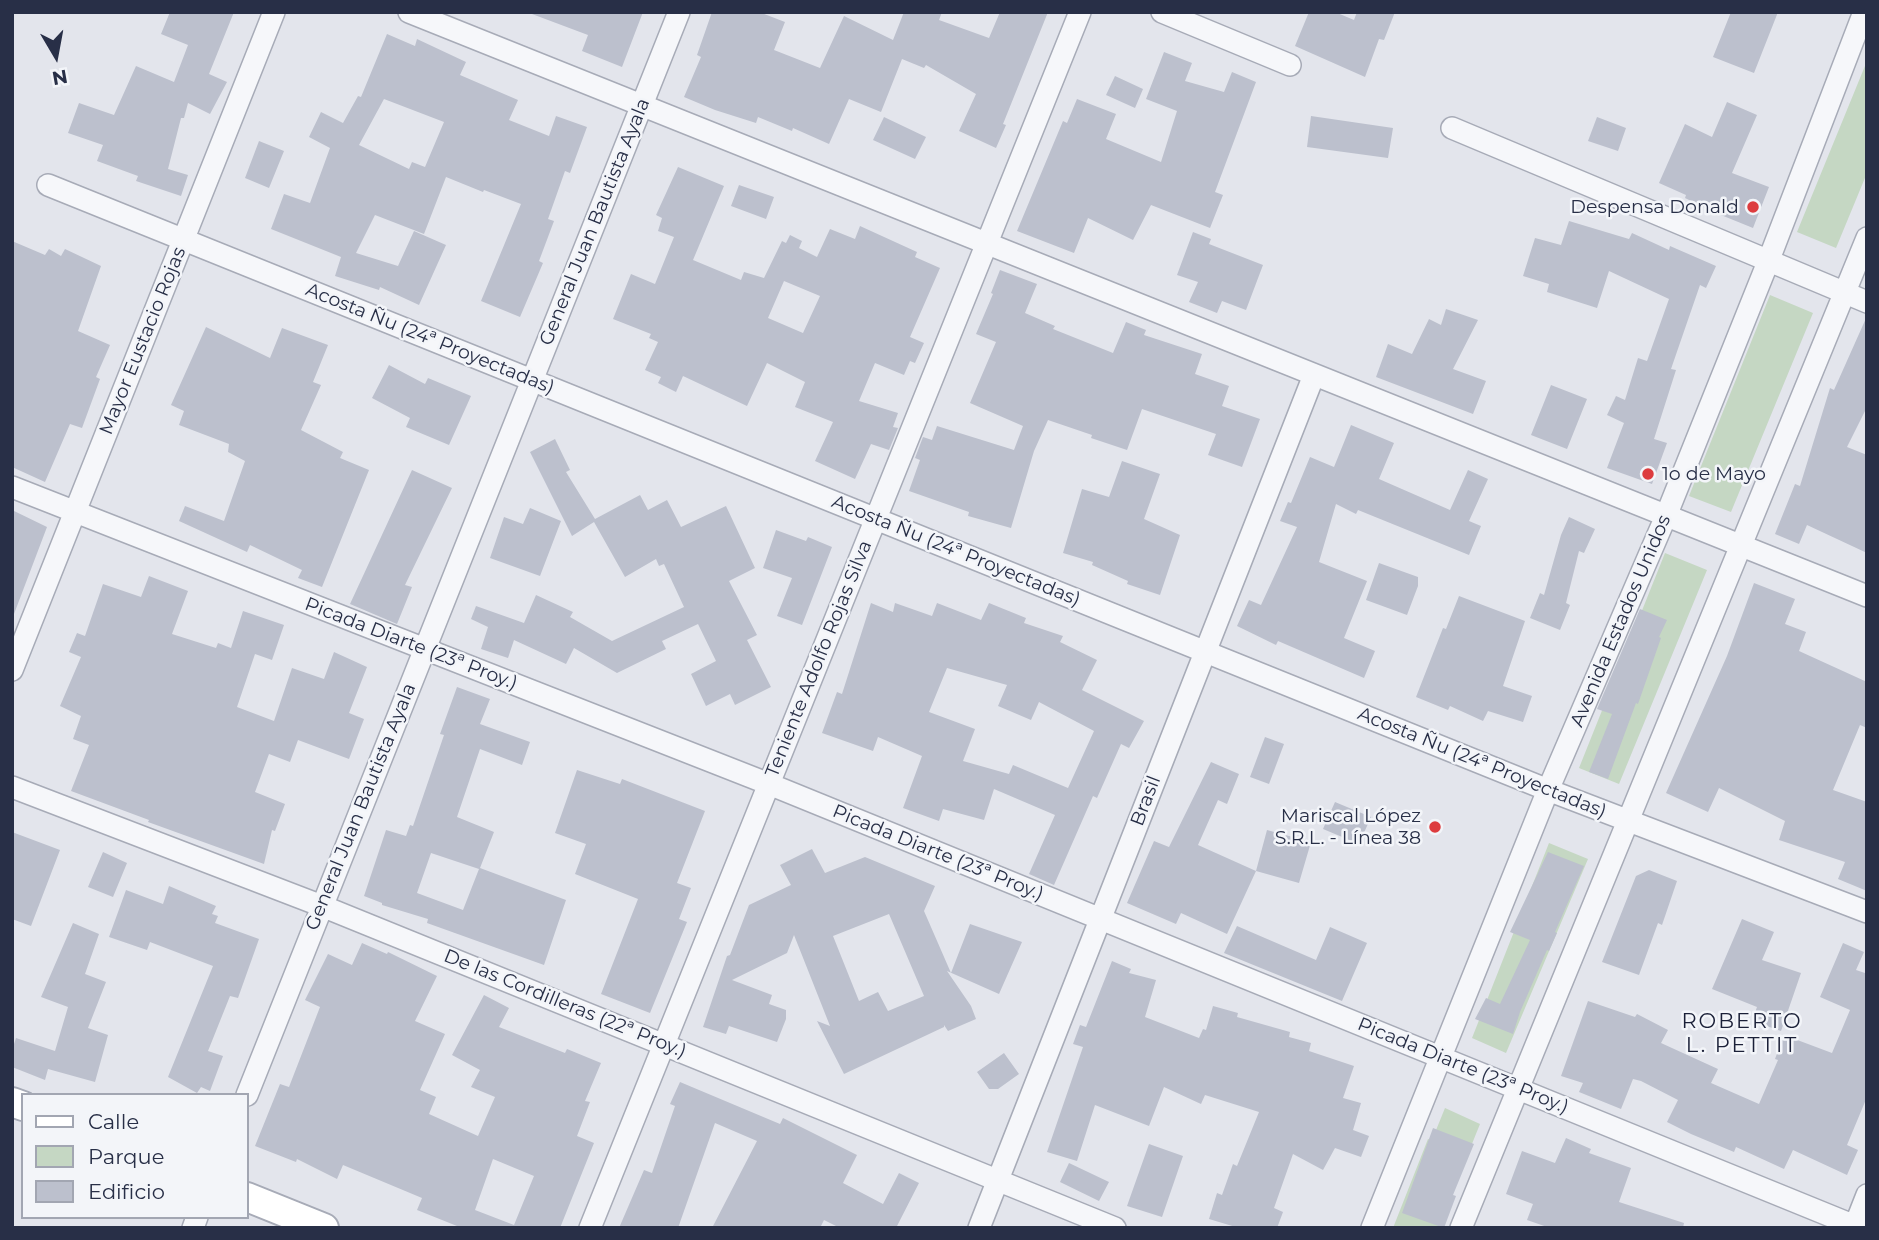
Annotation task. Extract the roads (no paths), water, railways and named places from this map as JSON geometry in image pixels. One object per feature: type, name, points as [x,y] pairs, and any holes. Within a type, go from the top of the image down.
[{"type":"main road","points":[[248,1196],[324,1228]]},
{"type":"street","name":"Mayor Eustacio Rojas","points":[[12,670],[274,12]]},
{"type":"street","points":[[409,12],[1867,596]]},
{"type":"street","name":"General Juan Bautista Ayala","points":[[248,1093],[679,12]]},
{"type":"street","name":"Teniente Adolfo Rojas Silva","points":[[590,1228],[1080,12]]},
{"type":"street","points":[[1162,12],[1290,65]]},
{"type":"street","name":"Avenida Estados Unidos","points":[[1372,1228],[1548,790],[1666,516],[1864,12]]},
{"type":"street","points":[[1452,128],[1867,302]]},
{"type":"street","name":"Acosta Ñu (24ª Proyectadas)","points":[[48,185],[1627,822],[1867,912]]},
{"type":"street","points":[[1461,1228],[1867,237]]},
{"type":"street","name":"Brasil","points":[[979,1228],[1314,375]]},
{"type":"street","name":"Picada Diarte (23ª Proy.)","points":[[12,487],[769,784],[1856,1227]]},
{"type":"street","name":"De las Cordilleras (22ª Proy.)","points":[[12,787],[322,906],[1115,1228]]},
{"type":"street","points":[[1856,1227],[1867,1195]]},
{"type":"place","name":"Despensa Donald","points":[[1753,207]]},
{"type":"place","name":"1o de Mayo","points":[[1648,474]]},
{"type":"place","name":"Mariscal López S.R.L. - Línea 38","points":[[1435,827]]},
{"type":"district","name":"ROBERTO L. PETTIT","points":[[1742,1034]]}]
